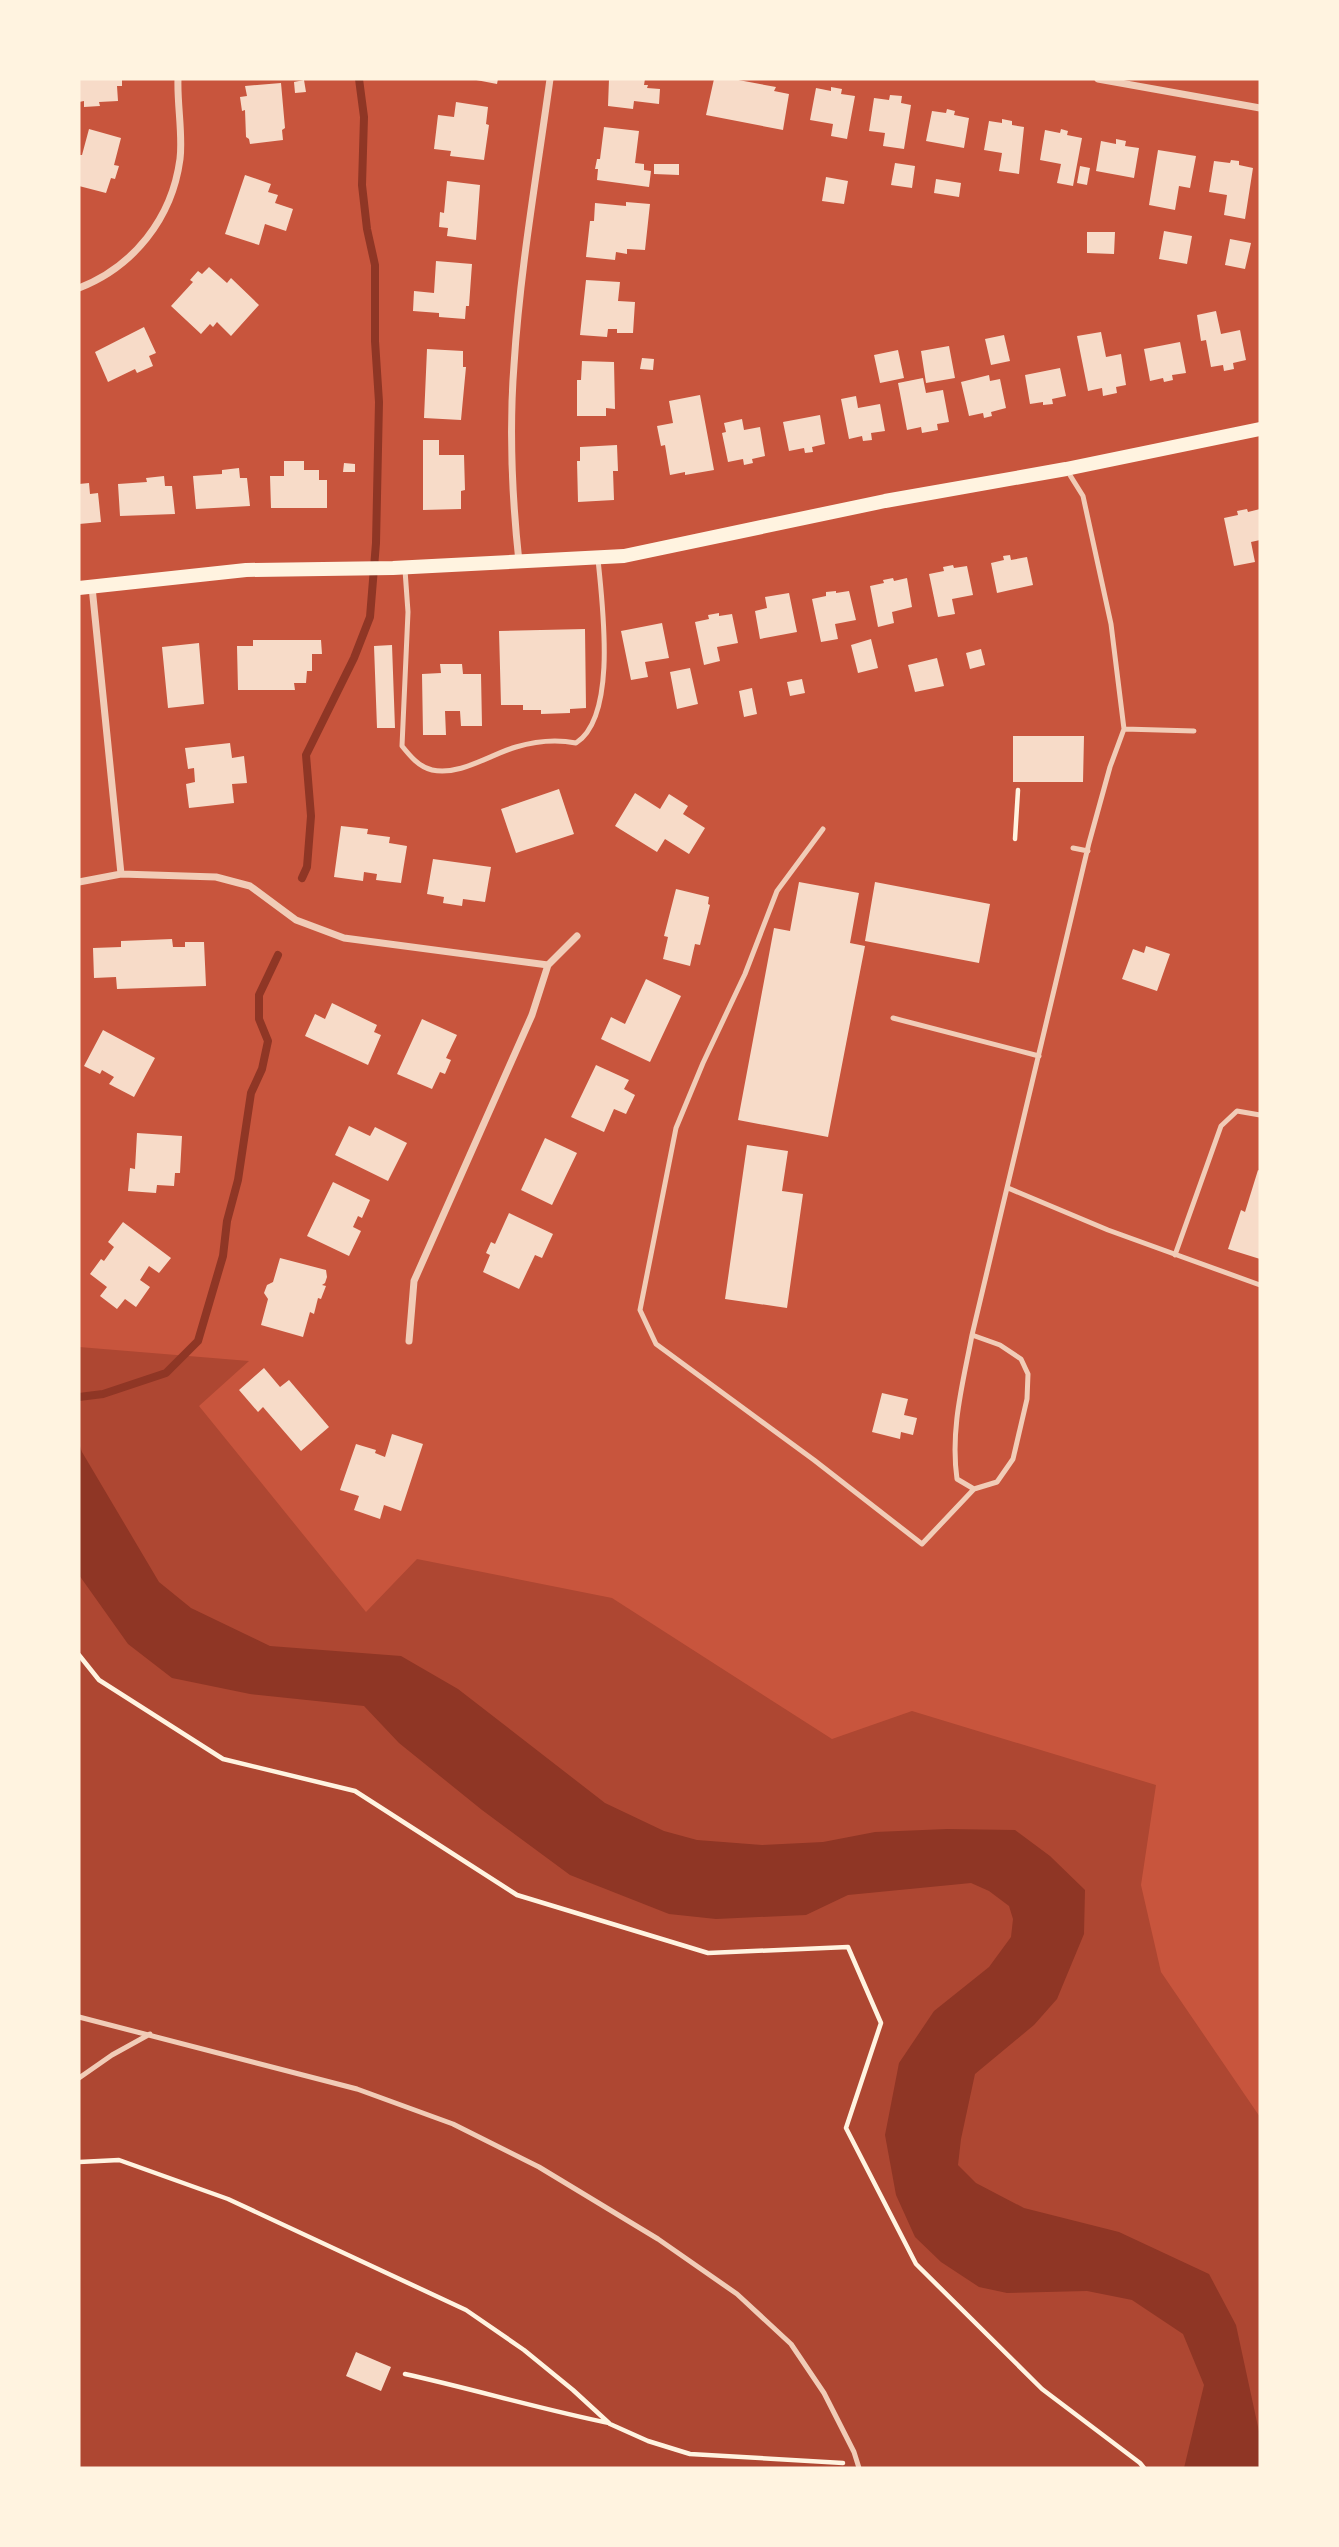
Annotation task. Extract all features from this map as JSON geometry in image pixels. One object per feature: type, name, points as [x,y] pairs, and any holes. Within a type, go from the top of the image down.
[{"type":"main road","points":[[85,587],[246,570],[519,563],[624,556],[885,500],[1066,469],[1260,429]]},
{"type":"street","points":[[79,289],[103,278],[126,262],[147,240],[163,214],[180,159],[178,79]]},
{"type":"street","points":[[519,563],[513,499],[513,367],[525,252],[550,79]]},
{"type":"street","points":[[1098,79],[1124,81],[1260,108]]},
{"type":"street","points":[[85,587],[121,874]]},
{"type":"street","points":[[79,882],[121,874],[216,877],[250,886],[296,920],[344,938],[548,965]]},
{"type":"street","points":[[409,1341],[414,1281],[532,1015],[548,965],[577,936]]},
{"type":"lane","points":[[974,1489],[957,1479],[953,1452],[956,1417],[972,1335],[1087,850],[1124,729],[1111,624],[1083,496],[1066,469]]},
{"type":"lane","points":[[399,567],[408,612],[402,746],[413,760],[430,770],[452,771],[516,747],[558,739],[576,743],[585,737],[600,704],[605,639],[598,557]]},
{"type":"lane","points":[[1124,729],[1194,731]]},
{"type":"lane","points":[[823,829],[777,891],[745,974],[676,1128],[640,1310],[656,1344],[814,1460],[922,1544],[974,1489],[997,1482],[1013,1459],[1027,1399],[1028,1374],[1021,1359],[1000,1345],[972,1335]]},
{"type":"lane","points":[[1073,848],[1087,850]]},
{"type":"lane","points":[[892,1018],[1039,1056]]},
{"type":"lane","points":[[1175,1255],[1221,1126],[1237,1111],[1260,1115]]},
{"type":"lane","points":[[1008,1188],[1075,1217],[1260,1285]]},
{"type":"lane","points":[[79,2017],[357,2089],[453,2124],[551,2174],[658,2239],[737,2294],[791,2344],[824,2393],[859,2466]]},
{"type":"lane","points":[[79,2078],[112,2055],[150,2034]]},
{"type":"path","points":[[1014,839],[1018,790]]},
{"type":"path","points":[[79,1655],[99,1680],[223,1759],[355,1791],[517,1895],[708,1953],[848,1947],[881,2023],[846,2128],[916,2264],[1042,2389],[1144,2468]]},
{"type":"path","points":[[79,2162],[119,2160],[228,2199],[466,2309],[524,2350],[610,2424]]},
{"type":"path","points":[[405,2374],[484,2391],[551,2411],[610,2424],[648,2441],[690,2454],[804,2459],[859,2466]]},
{"type":"shaded area","points":[[79,1347],[249,1361],[199,1406],[366,1612],[417,1559],[612,1598],[832,1739],[912,1711],[1156,1785],[1141,1885],[1161,1972],[1260,2117],[1260,2468],[79,2468]]},
{"type":"shaded area","points":[[79,1443],[159,1582],[191,1608],[270,1646],[401,1656],[458,1689],[605,1803],[664,1831],[697,1840],[762,1845],[823,1842],[875,1832],[1015,1830],[1050,1856],[1085,1890],[1084,1934],[1057,1999],[1034,2025],[975,2074],[958,2165],[976,2183],[1024,2208],[1119,2232],[1209,2274],[1236,2325],[1260,2436],[1260,2468],[1184,2468],[1204,2385],[1183,2334],[1132,2300],[1087,2291],[1007,2293],[979,2287],[941,2262],[915,2237],[896,2195],[885,2135],[899,2063],[934,2011],[989,1967],[1011,1937],[1013,1919],[1009,1906],[989,1891],[971,1883],[848,1895],[806,1915],[716,1919],[669,1914],[570,1875],[482,1810],[399,1743],[364,1706],[250,1694],[172,1678],[128,1644],[79,1575]]},
{"type":"building","points":[[79,79],[122,79],[122,86],[117,86],[118,101],[99,102],[100,106],[84,107],[84,101],[79,102]]},
{"type":"building","points":[[471,79],[498,79],[497,84]]},
{"type":"building","points":[[609,79],[645,79],[644,85],[648,85],[647,88],[660,89],[659,104],[634,101],[633,109],[608,106]]},
{"type":"building","points":[[714,79],[733,79],[776,87],[774,91],[789,94],[783,130],[706,115]]},
{"type":"building","points":[[304,80],[306,92],[295,93],[294,82]]},
{"type":"building","points":[[281,83],[285,128],[282,130],[283,140],[250,144],[246,137],[245,110],[242,111],[240,97],[247,96],[245,86]]},
{"type":"building","points":[[831,87],[842,89],[841,94],[855,96],[847,139],[831,136],[833,124],[810,120],[816,88],[831,91]]},
{"type":"building","points":[[890,95],[902,96],[901,103],[911,105],[904,149],[883,146],[885,133],[869,131],[874,98],[889,100]]},
{"type":"building","points":[[456,102],[488,107],[486,124],[489,125],[484,160],[450,156],[451,151],[434,149],[438,115],[454,117]]},
{"type":"building","points":[[947,109],[955,111],[954,115],[969,118],[964,148],[926,141],[932,111],[946,113]]},
{"type":"building","points":[[1002,119],[1012,121],[1012,125],[1024,127],[1019,174],[999,171],[1002,153],[984,150],[989,121],[1002,123]]},
{"type":"building","points":[[604,127],[639,131],[635,163],[644,164],[644,170],[651,171],[649,187],[597,180],[598,169],[595,169],[597,159],[600,159]]},
{"type":"building","points":[[89,129],[121,138],[114,165],[119,166],[106,193],[79,186],[79,155],[82,155]]},
{"type":"building","points":[[1061,129],[1068,131],[1067,135],[1082,138],[1073,186],[1057,183],[1061,164],[1040,160],[1045,130],[1060,133]]},
{"type":"building","points":[[1116,139],[1126,141],[1125,146],[1139,148],[1134,178],[1096,171],[1101,141],[1116,144]]},
{"type":"building","points":[[1158,150],[1196,156],[1190,188],[1179,186],[1175,210],[1149,205]]},
{"type":"building","points":[[1231,160],[1253,168],[1245,219],[1224,215],[1227,195],[1209,192],[1214,161],[1230,163]]},
{"type":"building","points":[[895,163],[915,166],[912,188],[891,185]]},
{"type":"building","points":[[654,164],[679,164],[679,175],[654,174]]},
{"type":"building","points":[[1080,166],[1090,168],[1087,185],[1077,183]]},
{"type":"building","points":[[245,175],[271,184],[268,192],[278,195],[275,203],[293,209],[286,231],[265,224],[259,245],[225,234]]},
{"type":"building","points":[[826,177],[848,181],[844,204],[822,201]]},
{"type":"building","points":[[936,179],[961,183],[959,197],[934,193]]},
{"type":"building","points":[[447,181],[480,185],[476,240],[447,236],[448,228],[439,227],[440,212],[444,213]]},
{"type":"building","points":[[626,202],[650,204],[645,250],[627,249],[627,254],[616,252],[615,260],[586,257],[595,203],[626,206]]},
{"type":"building","points":[[1164,231],[1192,236],[1187,264],[1159,259]]},
{"type":"building","points":[[1087,232],[1115,232],[1114,254],[1087,253]]},
{"type":"building","points":[[1230,239],[1251,243],[1245,269],[1225,265]]},
{"type":"building","points":[[436,261],[472,264],[469,306],[466,306],[465,319],[413,311],[414,291],[434,293]]},
{"type":"building","points":[[209,267],[227,283],[231,278],[259,305],[231,336],[217,322],[213,327],[210,324],[201,334],[171,306],[193,282],[190,280],[198,271],[202,274]]},
{"type":"building","points":[[586,280],[620,282],[618,301],[635,302],[633,333],[617,333],[617,329],[608,329],[607,337],[580,335]]},
{"type":"building","points":[[1216,311],[1221,334],[1240,330],[1246,360],[1233,363],[1234,369],[1224,371],[1223,365],[1211,367],[1206,340],[1201,341],[1197,315]]},
{"type":"building","points":[[144,327],[156,353],[149,356],[153,366],[137,373],[135,369],[108,382],[95,352]]},
{"type":"building","points":[[1101,332],[1106,357],[1121,354],[1126,385],[1116,387],[1117,393],[1103,396],[1102,388],[1088,391],[1077,336]]},
{"type":"building","points":[[1004,335],[1010,361],[991,365],[985,339]]},
{"type":"building","points":[[1180,342],[1186,373],[1172,375],[1173,380],[1164,382],[1163,378],[1150,381],[1144,349]]},
{"type":"building","points":[[949,346],[955,378],[926,383],[921,351]]},
{"type":"building","points":[[427,349],[463,351],[463,367],[466,367],[461,420],[424,418]]},
{"type":"building","points":[[898,350],[904,378],[880,383],[874,355]]},
{"type":"building","points":[[642,358],[654,359],[653,370],[640,369]]},
{"type":"building","points":[[582,361],[614,362],[615,409],[606,408],[606,416],[577,416],[577,380],[581,380]]},
{"type":"building","points":[[1060,368],[1066,396],[1052,399],[1053,404],[1030,404],[1025,375]]},
{"type":"building","points":[[989,375],[990,381],[1000,379],[1006,408],[991,412],[992,416],[984,418],[983,413],[969,416],[961,382]]},
{"type":"building","points":[[923,378],[926,393],[943,390],[949,422],[937,424],[938,430],[922,433],[921,427],[907,430],[898,383]]},
{"type":"building","points":[[700,395],[714,470],[670,475],[665,445],[661,446],[657,426],[673,423],[669,401]]},
{"type":"building","points":[[856,396],[858,408],[880,404],[885,431],[871,433],[872,440],[863,441],[862,436],[849,439],[841,399]]},
{"type":"building","points":[[820,415],[825,444],[812,447],[813,452],[805,453],[804,448],[789,451],[783,422]]},
{"type":"building","points":[[742,419],[744,430],[760,427],[765,456],[752,459],[753,463],[744,465],[743,459],[728,462],[722,433],[726,432],[724,423]]},
{"type":"building","points":[[423,440],[439,440],[439,455],[464,455],[465,490],[461,491],[461,509],[423,510]]},
{"type":"building","points":[[617,445],[618,471],[613,471],[614,500],[578,502],[577,461],[580,461],[580,447]]},
{"type":"building","points":[[284,461],[304,461],[304,470],[319,470],[319,480],[327,480],[327,508],[271,508],[270,476],[284,476]]},
{"type":"building","points":[[344,463],[355,464],[355,472],[343,472]]},
{"type":"building","points":[[239,468],[240,478],[247,478],[250,506],[196,509],[193,476],[222,474],[222,470]]},
{"type":"building","points":[[164,476],[165,486],[172,486],[175,514],[120,516],[118,484],[147,482],[146,478]]},
{"type":"building","points":[[89,483],[90,494],[98,493],[101,522],[79,524],[79,484]]},
{"type":"building","points":[[1247,509],[1248,512],[1260,509],[1260,540],[1251,542],[1255,562],[1234,566],[1224,518],[1238,515],[1237,511]]},
{"type":"building","points":[[1010,555],[1011,560],[1027,557],[1033,585],[997,593],[991,563],[1004,560],[1003,556]]},
{"type":"building","points":[[953,565],[954,568],[967,566],[973,595],[952,599],[955,614],[938,617],[929,574],[944,571],[943,567]]},
{"type":"building","points":[[893,578],[894,581],[907,578],[912,607],[892,612],[894,623],[878,627],[870,586]]},
{"type":"building","points":[[849,591],[856,620],[835,624],[838,639],[821,642],[812,599],[826,596],[826,592]]},
{"type":"building","points":[[789,593],[797,632],[760,639],[755,611],[767,608],[765,597]]},
{"type":"building","points":[[719,613],[719,616],[732,614],[738,643],[717,647],[720,661],[704,665],[695,622],[709,619],[708,615]]},
{"type":"building","points":[[662,623],[669,658],[645,662],[648,677],[631,680],[621,631]]},
{"type":"building","points":[[585,629],[586,708],[570,709],[570,713],[541,714],[541,710],[523,710],[523,705],[501,705],[499,631]]},
{"type":"building","points":[[871,639],[878,668],[858,673],[851,645]]},
{"type":"building","points":[[253,640],[321,640],[322,654],[312,654],[312,671],[307,671],[306,683],[294,683],[295,690],[238,690],[237,646],[253,646]]},
{"type":"building","points":[[199,643],[204,704],[168,708],[162,647]]},
{"type":"building","points":[[392,645],[395,728],[377,728],[374,646]]},
{"type":"building","points":[[981,649],[985,665],[970,669],[966,653]]},
{"type":"building","points":[[937,658],[944,686],[915,692],[908,665]]},
{"type":"building","points":[[440,664],[462,664],[463,674],[481,674],[482,726],[461,726],[460,711],[445,711],[446,735],[423,735],[422,674],[441,673]]},
{"type":"building","points":[[690,668],[698,704],[677,709],[670,672]]},
{"type":"building","points":[[802,679],[805,693],[790,696],[787,682]]},
{"type":"building","points":[[752,688],[757,714],[744,717],[739,691]]},
{"type":"building","points":[[1013,736],[1084,736],[1083,782],[1013,782]]},
{"type":"building","points":[[230,743],[232,758],[244,756],[247,783],[232,784],[234,803],[189,808],[186,784],[195,782],[194,768],[188,769],[185,748]]},
{"type":"building","points":[[559,789],[574,834],[516,853],[501,809]]},
{"type":"building","points":[[635,793],[660,809],[669,794],[688,806],[683,814],[705,828],[689,854],[665,839],[657,852],[615,826]]},
{"type":"building","points":[[341,826],[368,829],[367,834],[390,837],[389,843],[407,846],[401,883],[376,880],[377,874],[364,872],[363,881],[334,877]]},
{"type":"building","points":[[433,859],[491,867],[485,902],[463,899],[462,906],[443,903],[444,897],[427,894]]},
{"type":"building","points":[[799,882],[859,893],[850,943],[865,946],[828,1137],[738,1120],[774,928],[790,931]]},
{"type":"building","points":[[875,882],[990,904],[979,963],[865,941]]},
{"type":"building","points":[[676,889],[709,897],[710,905],[700,945],[695,944],[690,966],[663,959],[668,937],[664,936]]},
{"type":"building","points":[[172,939],[173,947],[185,947],[185,942],[204,942],[206,986],[117,989],[116,977],[94,978],[93,948],[121,947],[121,941]]},
{"type":"building","points":[[1146,946],[1170,954],[1157,991],[1122,979],[1133,949],[1144,953]]},
{"type":"building","points":[[646,979],[681,996],[650,1062],[601,1039],[611,1017],[625,1024]]},
{"type":"building","points":[[332,1003],[377,1025],[374,1032],[381,1035],[368,1065],[305,1036],[315,1014],[325,1019]]},
{"type":"building","points":[[422,1019],[457,1035],[446,1058],[451,1060],[445,1074],[440,1072],[432,1089],[397,1074]]},
{"type":"building","points":[[103,1030],[155,1058],[134,1097],[109,1084],[114,1077],[102,1070],[100,1074],[84,1066]]},
{"type":"building","points":[[596,1065],[629,1080],[624,1089],[635,1095],[626,1114],[614,1109],[604,1132],[571,1117]]},
{"type":"building","points":[[349,1126],[370,1136],[375,1127],[407,1143],[388,1181],[335,1155]]},
{"type":"building","points":[[137,1133],[182,1136],[180,1173],[175,1173],[174,1186],[157,1185],[156,1193],[128,1191],[130,1168],[135,1169]]},
{"type":"building","points":[[545,1138],[577,1153],[552,1205],[521,1190]]},
{"type":"building","points":[[747,1145],[788,1151],[782,1191],[803,1194],[787,1308],[725,1299]]},
{"type":"building","points":[[1258,1170],[1260,1259],[1228,1249],[1241,1210],[1245,1212]]},
{"type":"building","points":[[333,1182],[370,1200],[362,1218],[358,1216],[353,1227],[361,1231],[349,1256],[307,1236]]},
{"type":"building","points":[[509,1213],[553,1234],[542,1258],[535,1255],[519,1289],[483,1272],[490,1255],[486,1253],[491,1242],[495,1244]]},
{"type":"building","points":[[123,1222],[171,1258],[159,1273],[149,1266],[140,1280],[150,1287],[136,1307],[125,1299],[117,1309],[100,1296],[107,1287],[90,1274],[114,1247],[108,1242]]},
{"type":"building","points":[[280,1258],[326,1270],[327,1277],[322,1285],[326,1286],[321,1299],[318,1298],[314,1314],[310,1312],[303,1337],[261,1325],[268,1299],[264,1293],[267,1285],[273,1282]]},
{"type":"building","points":[[264,1368],[280,1387],[289,1380],[329,1427],[301,1451],[263,1407],[258,1412],[239,1390]]},
{"type":"building","points":[[882,1393],[908,1399],[904,1415],[917,1418],[913,1435],[901,1432],[900,1439],[872,1432]]},
{"type":"building","points":[[392,1434],[423,1444],[401,1511],[384,1505],[380,1519],[354,1510],[359,1496],[340,1490],[356,1444],[376,1450],[375,1453],[385,1457]]},
{"type":"building","points":[[356,2352],[391,2367],[381,2391],[346,2376]]},
{"type":"waterway","points":[[302,878],[307,867],[311,816],[306,755],[354,658],[370,617],[376,543],[379,402],[375,341],[375,265],[367,229],[362,185],[364,117],[359,79]]},
{"type":"waterway","points":[[79,1397],[103,1394],[166,1373],[198,1341],[223,1256],[251,1093],[262,1069],[268,1041],[259,1019],[259,995],[278,955]]}]
